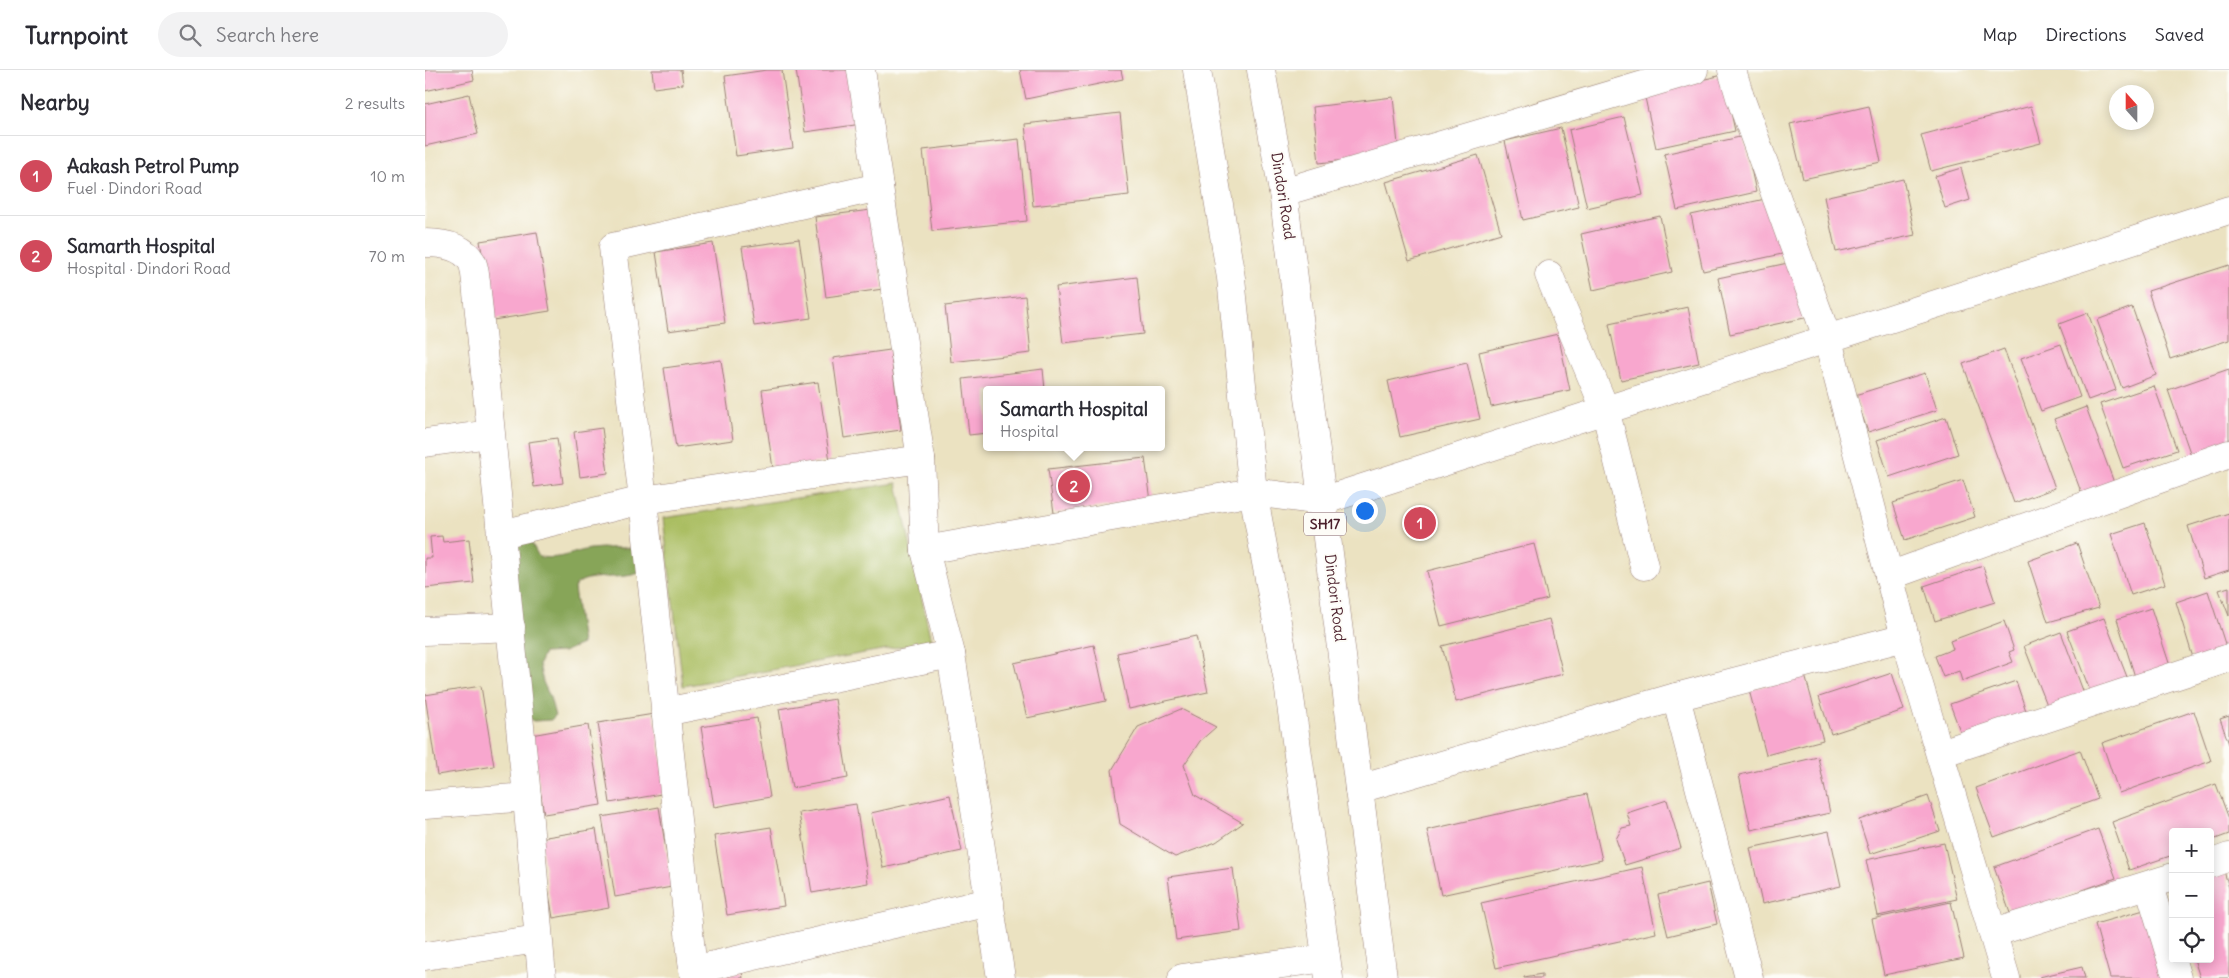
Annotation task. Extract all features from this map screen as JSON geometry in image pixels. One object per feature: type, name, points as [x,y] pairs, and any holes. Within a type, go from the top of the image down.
[{"type":"street","points":[[861,70],[921,459],[925,550],[951,654],[1001,978]]},
{"type":"street","points":[[1182,978],[1327,968],[1287,676],[1253,492],[1231,278],[1197,70]]},
{"type":"street","name":"Dindori Road","points":[[1261,70],[1283,192],[1383,978]]},
{"type":"street","points":[[1283,192],[1695,70]]},
{"type":"street","points":[[1732,70],[1740,97],[1828,340],[1905,637],[1941,753],[2006,978]]},
{"type":"street","points":[[879,186],[613,247],[643,500],[693,970],[990,902]]},
{"type":"street","points":[[925,550],[1253,492],[1323,501],[2229,210]]},
{"type":"street","points":[[425,243],[435,243],[461,250],[472,262],[476,282],[511,627],[542,978]]},
{"type":"street","points":[[1549,276],[1605,410],[1644,566]]},
{"type":"street","points":[[425,443],[490,434]]},
{"type":"street","points":[[1889,576],[2229,454]]},
{"type":"street","points":[[502,534],[643,500],[921,459]]},
{"type":"street","points":[[425,631],[511,627]]},
{"type":"street","points":[[1359,789],[1676,698],[1905,637]]},
{"type":"street","points":[[665,712],[951,654]]},
{"type":"street","points":[[1941,753],[2229,658]]},
{"type":"street","points":[[1676,698],[1749,978]]},
{"type":"street","points":[[425,805],[527,797]]},
{"type":"street","points":[[2214,863],[2229,857]]},
{"type":"street","points":[[1993,933],[2161,881],[2177,978]]},
{"type":"street","points":[[425,956],[538,939]]},
{"type":"green space","points":[[897,483],[931,641],[683,686],[663,518]]},
{"type":"green space","points":[[528,536],[539,557],[547,558],[560,557],[596,548],[638,548],[643,571],[625,576],[586,579],[574,588],[582,644],[563,652],[544,653],[539,664],[555,716],[551,720],[534,721],[524,718],[508,540]]},
{"type":"building","points":[[425,70],[472,70],[474,80],[425,91]]},
{"type":"building","points":[[652,70],[681,70],[683,84],[654,88]]},
{"type":"building","points":[[767,70],[782,70],[793,148],[736,156],[725,76]]},
{"type":"building","points":[[796,70],[854,70],[862,124],[805,132]]},
{"type":"building","points":[[1020,70],[1121,70],[1123,79],[1026,99]]},
{"type":"building","points":[[1723,75],[1735,131],[1656,148],[1644,93]]},
{"type":"building","points":[[469,94],[478,134],[425,146],[425,104]]},
{"type":"building","points":[[1393,97],[1399,154],[1319,163],[1313,107]]},
{"type":"building","points":[[1869,106],[1881,162],[1803,179],[1790,124]]},
{"type":"building","points":[[2031,106],[2041,143],[1931,171],[1921,135]]},
{"type":"building","points":[[1120,113],[1129,195],[1033,206],[1025,124]]},
{"type":"building","points":[[1624,117],[1643,195],[1587,208],[1569,130]]},
{"type":"building","points":[[1561,128],[1579,207],[1523,220],[1505,141]]},
{"type":"building","points":[[1744,136],[1756,192],[1677,210],[1664,154]]},
{"type":"building","points":[[1019,139],[1027,221],[932,231],[923,150]]},
{"type":"building","points":[[1478,155],[1501,233],[1409,261],[1386,182]]},
{"type":"building","points":[[1961,168],[1970,200],[1945,208],[1935,176]]},
{"type":"building","points":[[1903,179],[1915,235],[1836,252],[1824,197]]},
{"type":"building","points":[[1770,198],[1782,254],[1703,271],[1691,215]]},
{"type":"building","points":[[871,210],[883,289],[826,297],[815,217]]},
{"type":"building","points":[[1660,216],[1672,272],[1593,290],[1581,234]]},
{"type":"building","points":[[537,232],[550,311],[493,320],[480,241]]},
{"type":"building","points":[[799,239],[811,318],[754,326],[742,247]]},
{"type":"building","points":[[713,243],[725,323],[668,331],[656,252]]},
{"type":"building","points":[[1797,261],[1809,317],[1730,334],[1718,278]]},
{"type":"building","points":[[2229,265],[2229,340],[2170,359],[2148,291]]},
{"type":"building","points":[[1137,277],[1143,334],[1063,343],[1056,287]]},
{"type":"building","points":[[1025,296],[1031,353],[951,362],[945,306]]},
{"type":"building","points":[[1688,307],[1699,363],[1621,380],[1609,324]]},
{"type":"building","points":[[2132,307],[2156,375],[2122,388],[2097,320]]},
{"type":"building","points":[[2088,313],[2116,390],[2088,400],[2059,324]]},
{"type":"building","points":[[1558,334],[1570,390],[1491,407],[1479,352]]},
{"type":"building","points":[[2061,344],[2080,397],[2041,411],[2021,358]]},
{"type":"building","points":[[2004,349],[2055,488],[2014,503],[1963,364]]},
{"type":"building","points":[[890,350],[901,430],[844,438],[833,358]]},
{"type":"building","points":[[721,360],[733,440],[676,448],[664,368]]},
{"type":"building","points":[[1467,363],[1480,419],[1400,437],[1388,381]]},
{"type":"building","points":[[1043,369],[1045,386],[983,386],[983,433],[969,435],[963,379]]},
{"type":"building","points":[[2229,369],[2229,449],[2193,461],[2168,390]]},
{"type":"building","points":[[1925,373],[1937,410],[1868,432],[1855,395]]},
{"type":"building","points":[[818,382],[830,461],[773,469],[762,390]]},
{"type":"building","points":[[2154,386],[2177,450],[2123,468],[2100,404]]},
{"type":"building","points":[[2086,407],[2116,488],[2084,500],[2054,419]]},
{"type":"building","points":[[1946,417],[1958,454],[1889,477],[1877,440]]},
{"type":"building","points":[[602,428],[608,473],[580,477],[574,432]]},
{"type":"building","points":[[557,438],[563,483],[534,487],[528,442]]},
{"type":"building","points":[[1145,458],[1151,501],[1054,513],[1048,469]]},
{"type":"building","points":[[1963,480],[1975,517],[1905,540],[1893,503]]},
{"type":"building","points":[[2229,513],[2229,570],[2204,578],[2188,526]]},
{"type":"building","points":[[2145,523],[2165,584],[2131,595],[2111,534]]},
{"type":"building","points":[[442,536],[443,542],[469,539],[474,583],[425,588],[425,558],[432,558],[430,537]]},
{"type":"building","points":[[2077,543],[2099,608],[2048,622],[2028,561]]},
{"type":"building","points":[[1534,544],[1548,599],[1441,626],[1427,571]]},
{"type":"building","points":[[1983,566],[1995,602],[1935,621],[1924,586]]},
{"type":"building","points":[[2229,587],[2229,616],[2219,590]]},
{"type":"building","points":[[2208,591],[2227,650],[2194,661],[2176,602]]},
{"type":"building","points":[[2151,608],[2171,669],[2136,680],[2117,619]]},
{"type":"building","points":[[2104,618],[2129,682],[2092,696],[2067,631]]},
{"type":"building","points":[[1549,619],[1563,674],[1456,702],[1442,646]]},
{"type":"building","points":[[2004,621],[2014,650],[2009,652],[2013,662],[1962,681],[1959,671],[1943,677],[1935,656],[1953,649],[1950,641]]},
{"type":"building","points":[[2061,632],[2085,696],[2049,710],[2024,646]]},
{"type":"building","points":[[1196,636],[1208,692],[1129,709],[1117,653]]},
{"type":"building","points":[[1094,645],[1106,701],[1027,718],[1014,663]]},
{"type":"building","points":[[1892,673],[1904,710],[1831,734],[1819,697]]},
{"type":"building","points":[[1805,675],[1823,740],[1766,755],[1749,690]]},
{"type":"building","points":[[2016,681],[2028,717],[1963,739],[1950,704]]},
{"type":"building","points":[[481,686],[494,766],[437,775],[425,695]]},
{"type":"building","points":[[835,699],[848,778],[792,788],[779,709]]},
{"type":"building","points":[[1181,709],[1216,727],[1200,741],[1184,765],[1195,795],[1243,823],[1216,842],[1175,857],[1120,824],[1112,770],[1138,727]]},
{"type":"building","points":[[2194,711],[2211,761],[2119,793],[2102,743]]},
{"type":"building","points":[[654,714],[667,793],[610,803],[598,723]]},
{"type":"building","points":[[2229,716],[2229,744],[2220,719]]},
{"type":"building","points":[[757,718],[770,797],[714,807],[701,727]]},
{"type":"building","points":[[588,725],[601,805],[544,814],[531,735]]},
{"type":"building","points":[[2080,750],[2098,799],[1994,837],[1976,788]]},
{"type":"building","points":[[1818,757],[1830,813],[1751,830],[1739,775]]},
{"type":"building","points":[[2216,784],[2229,819],[2229,834],[2214,840],[2214,828],[2169,828],[2169,856],[2129,870],[2112,822]]},
{"type":"building","points":[[1587,794],[1602,860],[1441,895],[1427,830]]},
{"type":"building","points":[[950,795],[962,851],[883,868],[871,813]]},
{"type":"building","points":[[1928,796],[1940,831],[1870,854],[1859,820]]},
{"type":"building","points":[[1667,800],[1681,848],[1625,865],[1616,839],[1622,828],[1631,826],[1627,813]]},
{"type":"building","points":[[856,804],[868,883],[812,893],[799,813]]},
{"type":"building","points":[[659,807],[672,887],[615,897],[602,817]]},
{"type":"building","points":[[771,827],[784,906],[727,915],[714,836]]},
{"type":"building","points":[[596,829],[609,908],[553,918],[540,838]]},
{"type":"building","points":[[2098,829],[2116,878],[2011,916],[1994,867]]},
{"type":"building","points":[[1829,831],[1841,886],[1762,904],[1750,848]]},
{"type":"building","points":[[1944,843],[1957,899],[1878,916],[1866,860]]},
{"type":"building","points":[[1642,867],[1656,933],[1496,968],[1481,903]]},
{"type":"building","points":[[1233,868],[1241,931],[1176,940],[1168,877]]},
{"type":"building","points":[[2224,871],[2229,888],[2229,978],[2200,978],[2195,963],[2214,963],[2214,875]]},
{"type":"building","points":[[1708,883],[1717,924],[1668,936],[1658,895]]},
{"type":"building","points":[[1951,902],[1964,958],[1884,975],[1872,919]]},
{"type":"building","points":[[2144,910],[2164,978],[2110,978],[2095,924]]},
{"type":"building","points":[[2082,967],[2085,978],[2039,977]]},
{"type":"building","points":[[742,972],[743,978],[720,978],[720,977]]},
{"type":"building","points":[[1542,974],[1542,978],[1524,978],[1524,977]]},
{"type":"place","name":"Samarth Hospital","points":[[1074,486]]},
{"type":"place","name":"Aakash Petrol Pump","points":[[1420,523]]}]
